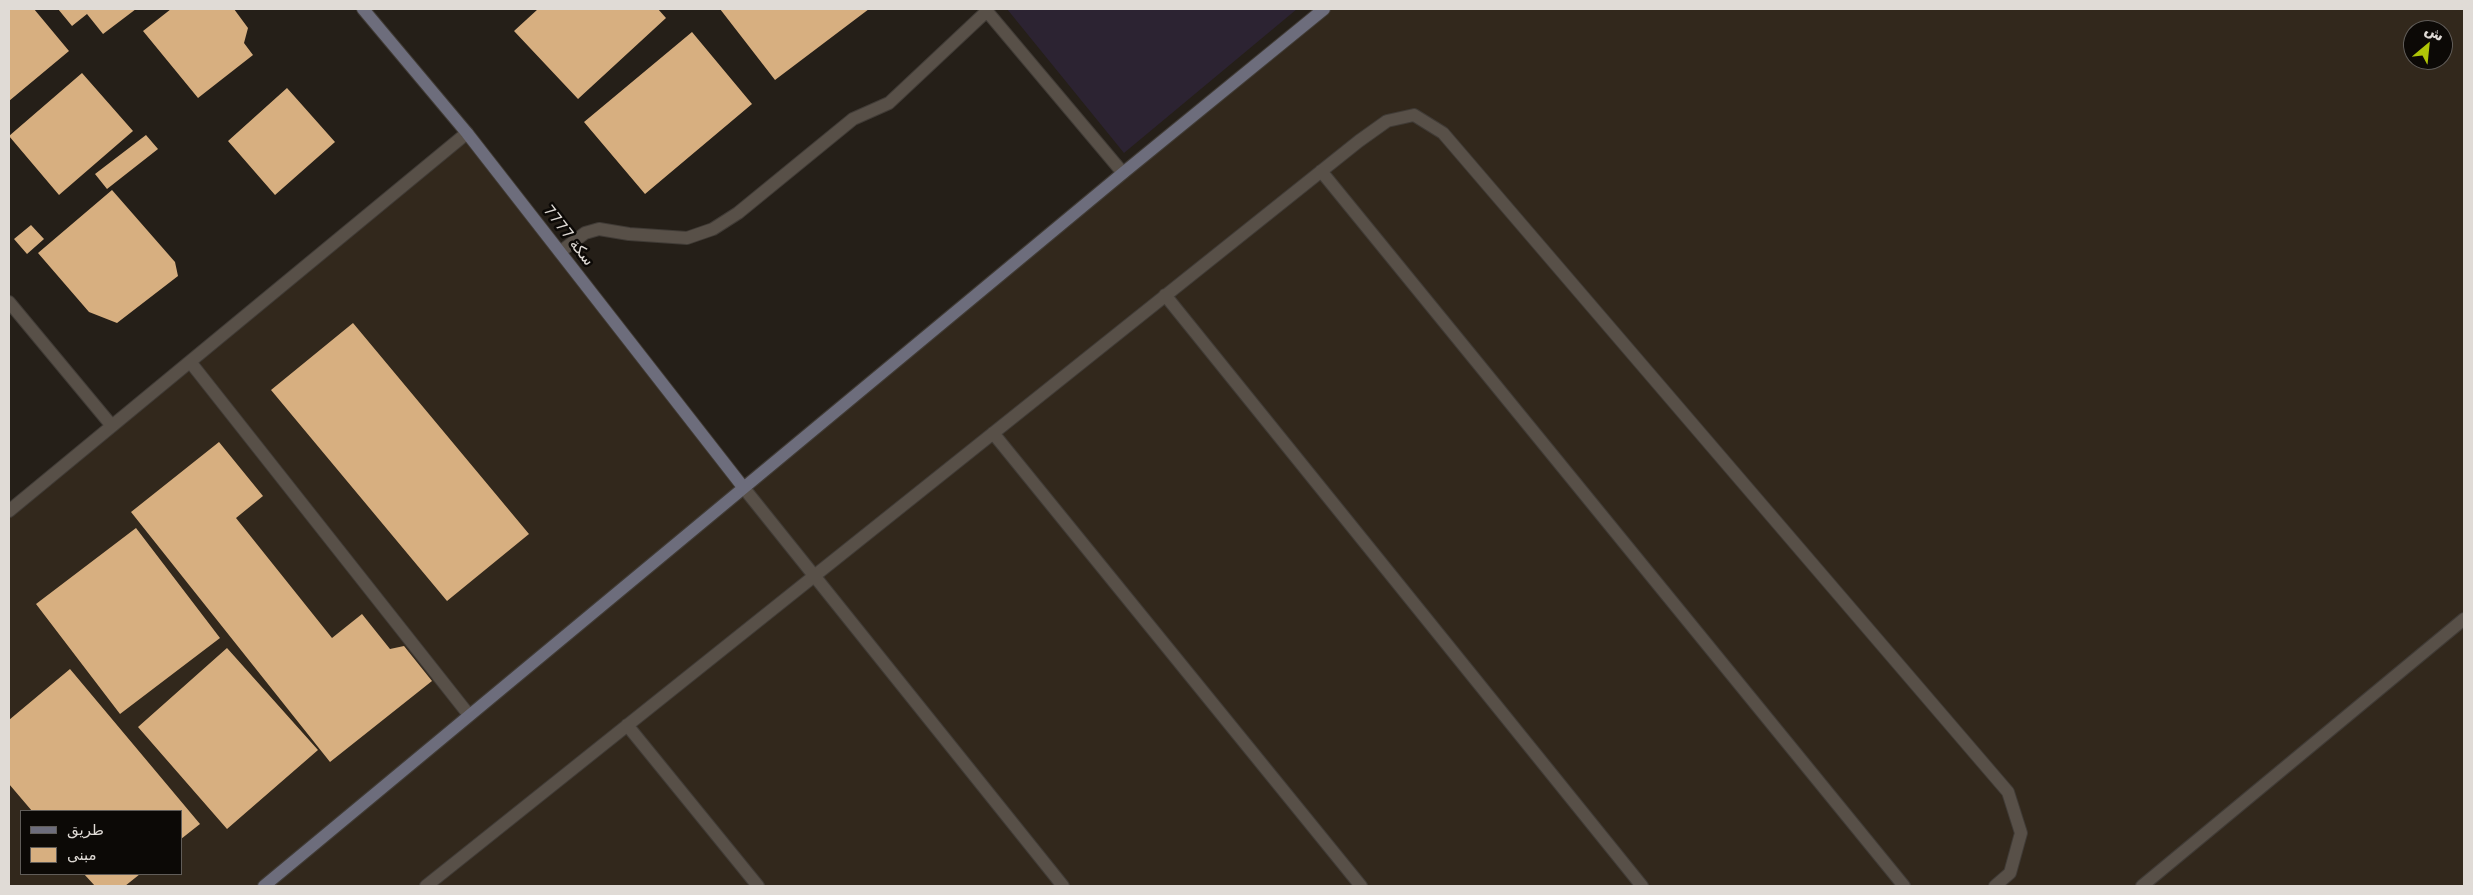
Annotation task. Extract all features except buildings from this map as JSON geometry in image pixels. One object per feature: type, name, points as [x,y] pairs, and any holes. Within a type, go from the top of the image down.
[{"type":"street","name":"سكة 7777","points":[[363,9],[467,133],[743,487]]},
{"type":"street","points":[[264,886],[1123,172],[1324,9]]},
{"type":"street","points":[[560,252],[585,233],[599,229],[629,234],[686,238],[714,229],[738,212],[853,119],[889,103],[986,10],[1123,172]]},
{"type":"street","points":[[426,886],[441,882],[627,725],[1322,171],[1387,121],[1414,116],[1443,133],[2008,792],[2021,833],[2010,873],[1995,886]]},
{"type":"street","points":[[9,511],[191,363],[467,133]]},
{"type":"street","points":[[1322,171],[1904,886]]},
{"type":"street","points":[[1165,295],[1642,886]]},
{"type":"street","points":[[9,302],[112,426]]},
{"type":"street","points":[[191,363],[469,716]]},
{"type":"street","points":[[993,432],[1361,886]]},
{"type":"street","points":[[743,487],[1063,886]]},
{"type":"street","points":[[2142,886],[2464,618]]},
{"type":"street","points":[[627,725],[758,886]]},
{"type":"shaded area","points":[[1007,9],[1297,9],[1124,153]]},
{"type":"shaded area","points":[[1330,9],[2464,9],[2464,886],[9,886],[9,514],[467,133],[743,487]]}]
